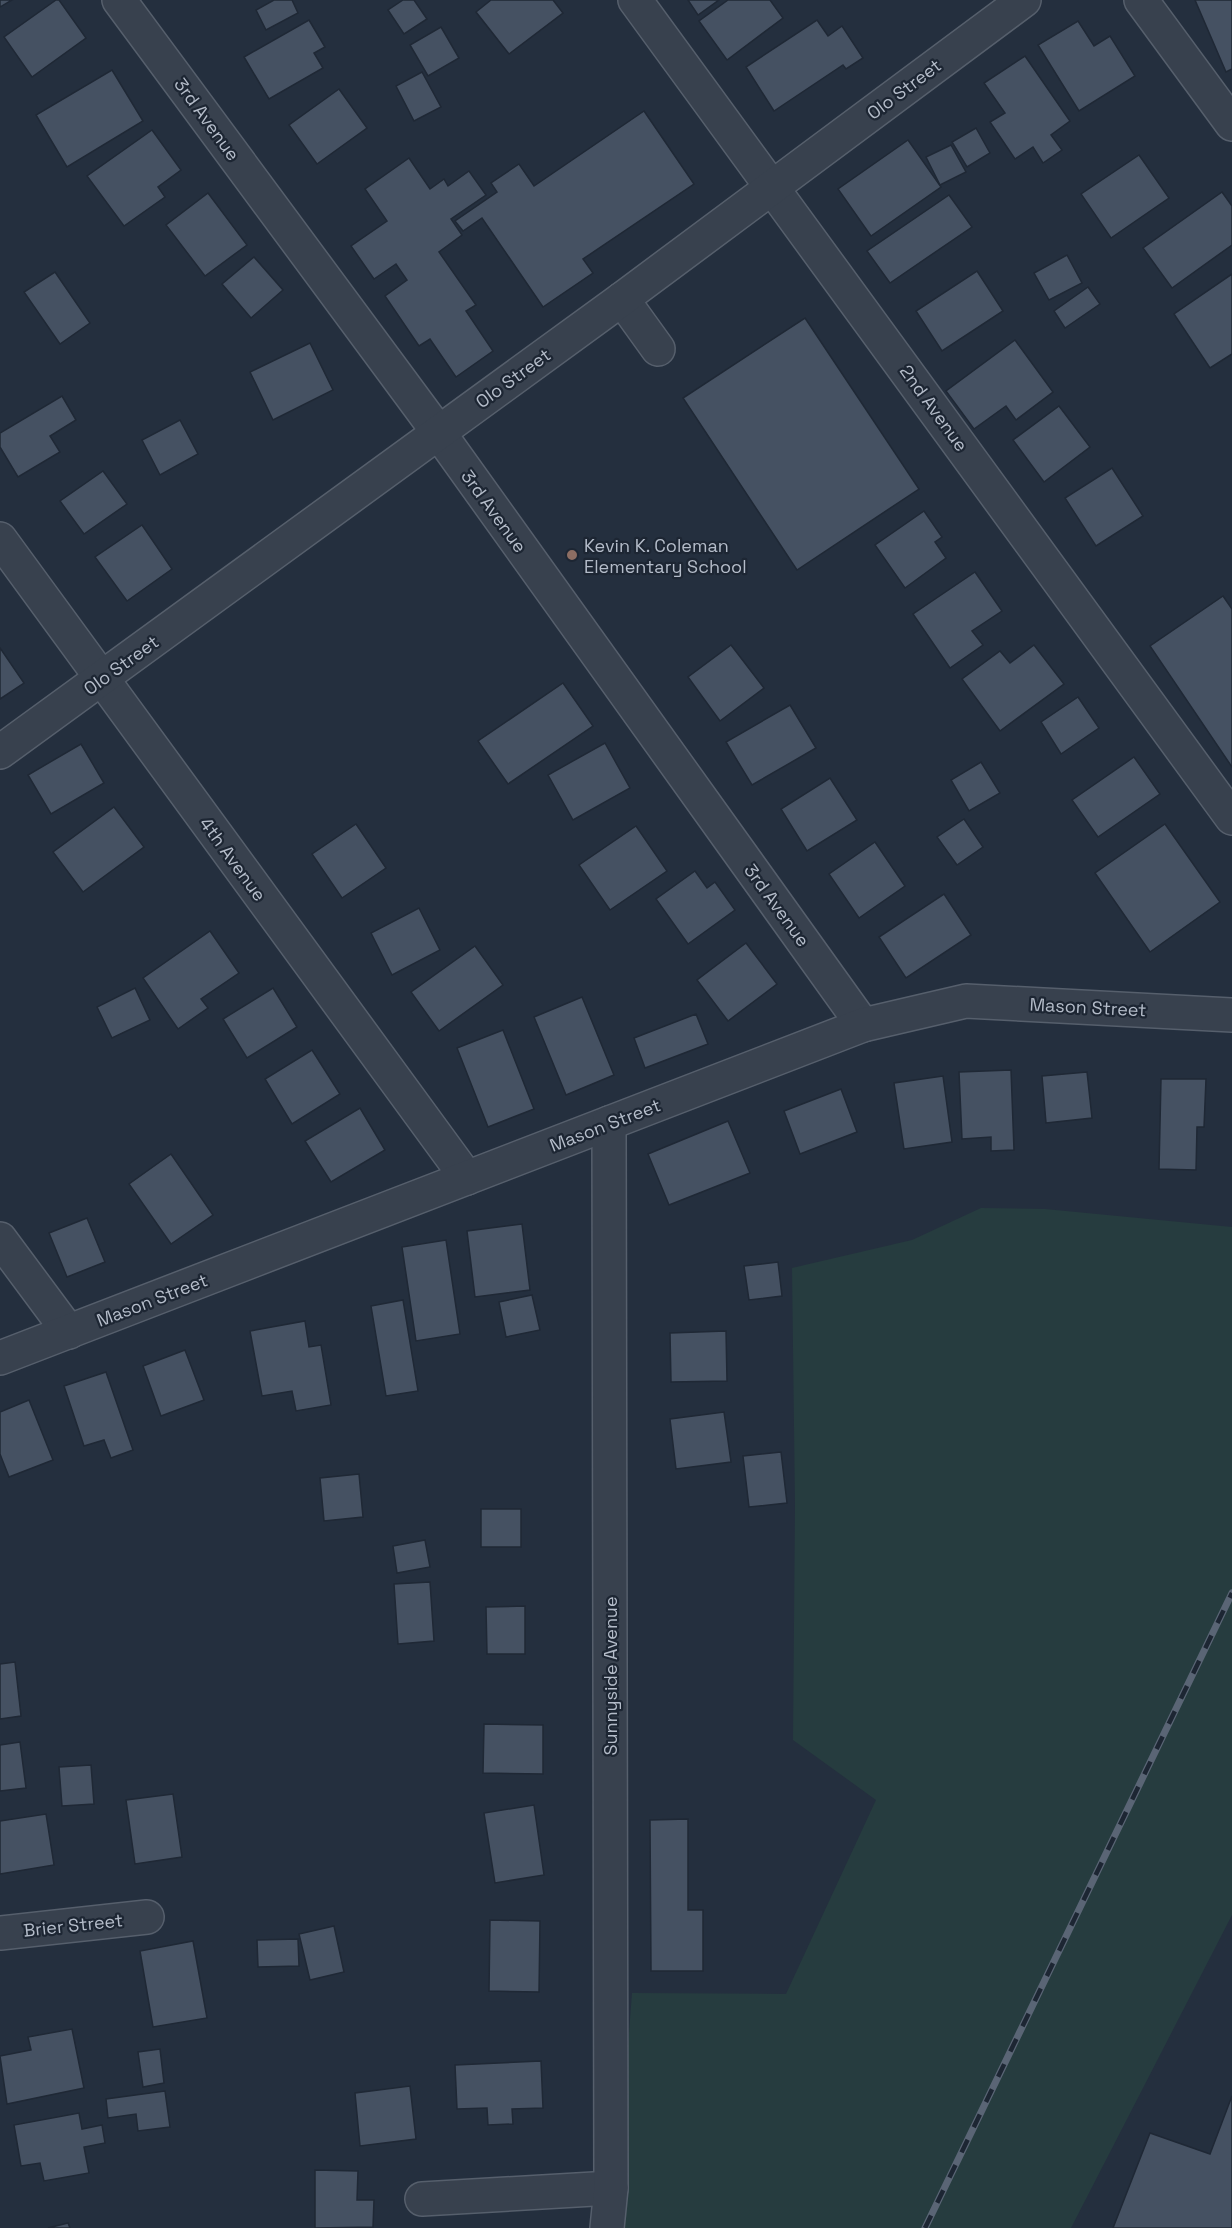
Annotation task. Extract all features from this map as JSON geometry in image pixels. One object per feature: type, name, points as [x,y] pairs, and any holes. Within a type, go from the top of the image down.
[{"type":"street","name":"3rd Avenue","points":[[119,0],[438,433],[863,1025]]},
{"type":"street","name":"2nd Avenue","points":[[635,0],[1232,818]]},
{"type":"street","name":"Olo Street","points":[[0,752],[102,680],[621,299],[1024,0]]},
{"type":"street","points":[[1141,0],[1232,124]]},
{"type":"street","points":[[621,299],[658,349]]},
{"type":"street","name":"4th Avenue","points":[[0,539],[466,1178]]},
{"type":"street","name":"Mason Street","points":[[0,1358],[863,1025],[966,1001],[1232,1015]]},
{"type":"street","name":"Sunnyside Avenue","points":[[607,2228],[611,2188],[609,1123]]},
{"type":"street","points":[[0,1239],[69,1332]]},
{"type":"street","name":"Brier Street","points":[[0,1933],[147,1917]]},
{"type":"street","points":[[422,2199],[611,2188]]},
{"type":"green space","points":[[981,1208],[1045,1209],[1232,1227],[1232,1915],[1071,2228],[614,2228],[632,1993],[786,1994],[876,1800],[793,1740],[795,1505],[792,1268],[912,1240]]},
{"type":"building","points":[[0,0],[12,0],[0,7]]},
{"type":"building","points":[[59,0],[86,38],[32,77],[4,37]]},
{"type":"building","points":[[274,0],[292,0],[298,13],[266,30],[256,10]]},
{"type":"building","points":[[403,0],[414,0],[427,19],[404,34],[388,10]]},
{"type":"building","points":[[491,0],[553,0],[563,13],[509,54],[476,12]]},
{"type":"building","points":[[688,0],[719,0],[698,15]]},
{"type":"building","points":[[728,0],[770,0],[783,18],[727,60],[699,21]]},
{"type":"building","points":[[1195,0],[1232,0],[1232,69],[1226,72]]},
{"type":"building","points":[[309,20],[325,47],[314,53],[323,68],[269,99],[244,57]]},
{"type":"building","points":[[817,20],[828,36],[842,26],[863,58],[846,69],[843,65],[774,111],[746,67]]},
{"type":"building","points":[[1078,21],[1094,46],[1110,36],[1135,76],[1079,111],[1038,45]]},
{"type":"building","points":[[441,27],[459,58],[428,76],[410,45]]},
{"type":"building","points":[[1025,56],[1070,121],[1051,135],[1062,150],[1043,163],[1033,147],[1015,159],[990,122],[1005,113],[984,83]]},
{"type":"building","points":[[112,70],[143,121],[67,167],[36,115]]},
{"type":"building","points":[[422,72],[441,107],[414,121],[396,86]]},
{"type":"building","points":[[339,89],[367,128],[317,164],[289,125]]},
{"type":"building","points":[[644,111],[694,184],[583,259],[593,273],[543,307],[482,218],[463,231],[455,221],[497,192],[491,183],[519,164],[534,186]]},
{"type":"building","points":[[976,128],[990,153],[967,167],[952,142]]},
{"type":"building","points":[[152,130],[181,170],[158,187],[165,197],[124,226],[87,176]]},
{"type":"building","points":[[908,140],[941,187],[871,236],[838,189]]},
{"type":"building","points":[[951,145],[966,172],[940,185],[926,157]]},
{"type":"building","points":[[1139,155],[1169,198],[1111,238],[1081,194]]},
{"type":"building","points":[[409,158],[430,189],[444,179],[448,186],[469,171],[486,195],[451,219],[462,235],[439,252],[476,305],[466,311],[493,351],[456,377],[430,339],[419,346],[385,296],[407,280],[396,264],[374,279],[351,246],[387,221],[365,189]]},
{"type":"building","points":[[1222,192],[1232,206],[1232,245],[1172,288],[1143,248]]},
{"type":"building","points":[[208,193],[247,245],[205,276],[166,225]]},
{"type":"building","points":[[949,195],[972,227],[890,283],[867,251]]},
{"type":"building","points":[[1067,255],[1082,283],[1049,300],[1034,273]]},
{"type":"building","points":[[254,257],[283,290],[251,318],[222,284]]},
{"type":"building","points":[[977,271],[1003,311],[942,351],[916,311]]},
{"type":"building","points":[[55,272],[90,323],[60,344],[24,292]]},
{"type":"building","points":[[1232,274],[1232,354],[1210,368],[1174,314]]},
{"type":"building","points":[[1088,287],[1100,304],[1065,328],[1054,311]]},
{"type":"building","name":"Kevin K. Coleman Elementary School","points":[[805,318],[919,489],[797,570],[683,398]]},
{"type":"building","points":[[1015,340],[1053,392],[1016,420],[1006,406],[974,429],[946,391]]},
{"type":"building","points":[[310,343],[333,390],[273,420],[250,372]]},
{"type":"building","points":[[62,396],[76,420],[50,436],[60,452],[18,477],[0,447],[0,433]]},
{"type":"building","points":[[1059,406],[1090,447],[1044,482],[1013,440]]},
{"type":"building","points":[[180,420],[198,454],[160,475],[142,440]]},
{"type":"building","points":[[1112,468],[1143,516],[1096,546],[1065,498]]},
{"type":"building","points":[[103,471],[127,504],[84,534],[60,501]]},
{"type":"building","points":[[924,511],[942,537],[935,542],[946,558],[905,588],[875,545]]},
{"type":"building","points":[[142,525],[172,569],[127,601],[95,557]]},
{"type":"building","points":[[975,572],[1002,611],[972,631],[983,645],[950,668],[913,614]]},
{"type":"building","points":[[1223,596],[1232,609],[1232,767],[1150,646]]},
{"type":"building","points":[[731,645],[764,688],[720,721],[688,677]]},
{"type":"building","points":[[1034,645],[1064,684],[1000,731],[962,679],[1000,651],[1010,663]]},
{"type":"building","points":[[0,648],[24,683],[0,699]]},
{"type":"building","points":[[563,683],[593,726],[508,784],[478,741]]},
{"type":"building","points":[[1078,697],[1099,728],[1061,754],[1041,722]]},
{"type":"building","points":[[790,705],[816,748],[752,785],[726,742]]},
{"type":"building","points":[[605,743],[630,788],[573,820],[548,775]]},
{"type":"building","points":[[81,744],[104,783],[51,814],[28,775]]},
{"type":"building","points":[[1134,757],[1160,794],[1098,837],[1072,800]]},
{"type":"building","points":[[981,762],[1000,793],[969,811],[951,780]]},
{"type":"building","points":[[830,778],[857,820],[807,851],[781,809]]},
{"type":"building","points":[[114,807],[144,847],[83,892],[53,852]]},
{"type":"building","points":[[964,819],[983,847],[957,865],[937,837]]},
{"type":"building","points":[[356,824],[386,868],[342,898],[312,854]]},
{"type":"building","points":[[1165,824],[1220,902],[1150,952],[1095,873]]},
{"type":"building","points":[[636,826],[667,871],[610,910],[579,865]]},
{"type":"building","points":[[875,842],[905,886],[859,918],[829,874]]},
{"type":"building","points":[[695,871],[707,888],[715,882],[735,910],[688,944],[656,899]]},
{"type":"building","points":[[944,894],[971,935],[906,978],[879,937]]},
{"type":"building","points":[[419,908],[440,950],[392,975],[371,933]]},
{"type":"building","points":[[210,931],[239,973],[201,999],[208,1008],[178,1029],[143,978]]},
{"type":"building","points":[[746,943],[777,984],[728,1021],[697,980]]},
{"type":"building","points":[[475,946],[503,985],[439,1031],[411,992]]},
{"type":"building","points":[[135,988],[150,1020],[112,1038],[97,1007]]},
{"type":"building","points":[[273,988],[297,1027],[247,1058],[223,1019]]},
{"type":"building","points":[[582,997],[614,1075],[566,1095],[534,1017]]},
{"type":"building","points":[[696,1014],[708,1044],[645,1068],[634,1038]]},
{"type":"building","points":[[503,1030],[534,1109],[488,1127],[457,1048]]},
{"type":"building","points":[[312,1050],[340,1094],[292,1124],[265,1079]]},
{"type":"building","points":[[1011,1070],[1014,1150],[991,1151],[991,1137],[962,1139],[959,1072]]},
{"type":"building","points":[[1087,1072],[1092,1118],[1046,1123],[1042,1076]]},
{"type":"building","points":[[943,1076],[952,1142],[904,1149],[894,1083]]},
{"type":"building","points":[[1161,1079],[1206,1079],[1204,1127],[1197,1127],[1196,1170],[1159,1169]]},
{"type":"building","points":[[841,1089],[857,1132],[800,1154],[784,1111]]},
{"type":"building","points":[[360,1108],[385,1150],[331,1182],[305,1141]]},
{"type":"building","points":[[728,1121],[750,1173],[669,1205],[648,1154]]},
{"type":"building","points":[[171,1154],[213,1215],[171,1244],[129,1184]]},
{"type":"building","points":[[87,1218],[105,1262],[67,1277],[49,1233]]},
{"type":"building","points":[[522,1224],[530,1290],[475,1297],[467,1231]]},
{"type":"building","points":[[446,1240],[460,1334],[416,1341],[402,1247]]},
{"type":"building","points":[[778,1262],[782,1296],[749,1300],[744,1266]]},
{"type":"building","points":[[532,1295],[540,1330],[506,1337],[499,1302]]},
{"type":"building","points":[[403,1300],[418,1391],[386,1396],[371,1306]]},
{"type":"building","points":[[305,1321],[309,1347],[321,1345],[331,1405],[296,1411],[292,1391],[262,1396],[250,1331]]},
{"type":"building","points":[[726,1331],[727,1381],[671,1382],[670,1333]]},
{"type":"building","points":[[185,1350],[204,1400],[161,1416],[143,1366]]},
{"type":"building","points":[[106,1372],[133,1450],[111,1458],[104,1440],[84,1446],[64,1386]]},
{"type":"building","points":[[29,1400],[53,1460],[9,1477],[0,1454],[0,1412]]},
{"type":"building","points":[[724,1412],[731,1462],[676,1469],[670,1419]]},
{"type":"building","points":[[781,1452],[787,1503],[749,1507],[743,1456]]},
{"type":"building","points":[[359,1474],[363,1517],[324,1521],[320,1478]]},
{"type":"building","points":[[481,1509],[521,1509],[521,1547],[481,1547]]},
{"type":"building","points":[[425,1540],[430,1567],[397,1573],[393,1546]]},
{"type":"building","points":[[430,1582],[434,1641],[398,1644],[394,1584]]},
{"type":"building","points":[[525,1606],[525,1654],[487,1654],[486,1607]]},
{"type":"building","points":[[15,1662],[21,1716],[0,1719],[0,1664]]},
{"type":"building","points":[[484,1724],[543,1725],[543,1774],[483,1773]]},
{"type":"building","points":[[20,1742],[26,1788],[0,1791],[0,1745]]},
{"type":"building","points":[[91,1765],[94,1804],[62,1806],[59,1767]]},
{"type":"building","points":[[173,1794],[182,1857],[135,1864],[126,1800]]},
{"type":"building","points":[[534,1805],[544,1875],[495,1883],[484,1813]]},
{"type":"building","points":[[46,1814],[54,1865],[0,1874],[0,1821]]},
{"type":"building","points":[[688,1819],[688,1910],[703,1910],[703,1971],[651,1971],[650,1820]]},
{"type":"building","points":[[490,1920],[540,1921],[539,1992],[489,1991]]},
{"type":"building","points":[[334,1926],[344,1972],[310,1980],[299,1934]]},
{"type":"building","points":[[298,1939],[299,1966],[258,1967],[257,1940]]},
{"type":"building","points":[[193,1941],[207,2018],[153,2027],[140,1951]]},
{"type":"building","points":[[72,2029],[84,2088],[7,2104],[0,2056],[31,2050],[28,2037]]},
{"type":"building","points":[[160,2049],[164,2083],[143,2087],[138,2052]]},
{"type":"building","points":[[541,2061],[543,2108],[512,2109],[513,2124],[488,2125],[487,2108],[457,2109],[455,2065]]},
{"type":"building","points":[[410,2086],[416,2139],[360,2146],[355,2093]]},
{"type":"building","points":[[165,2091],[170,2127],[138,2131],[136,2114],[108,2118],[106,2099]]},
{"type":"building","points":[[1232,2096],[1232,2228],[1113,2228],[1150,2133],[1210,2154]]},
{"type":"building","points":[[79,2113],[82,2129],[102,2125],[105,2143],[84,2147],[89,2173],[44,2181],[40,2163],[21,2166],[14,2125]]},
{"type":"building","points":[[315,2170],[358,2171],[357,2200],[374,2200],[373,2227],[315,2228]]},
{"type":"building","points":[[68,2223],[70,2228],[48,2228]]},
{"type":"railway","points":[[925,2228],[1232,1593]]},
{"type":"place","name":"Kevin K. Coleman Elementary School","points":[[572,555]]}]
